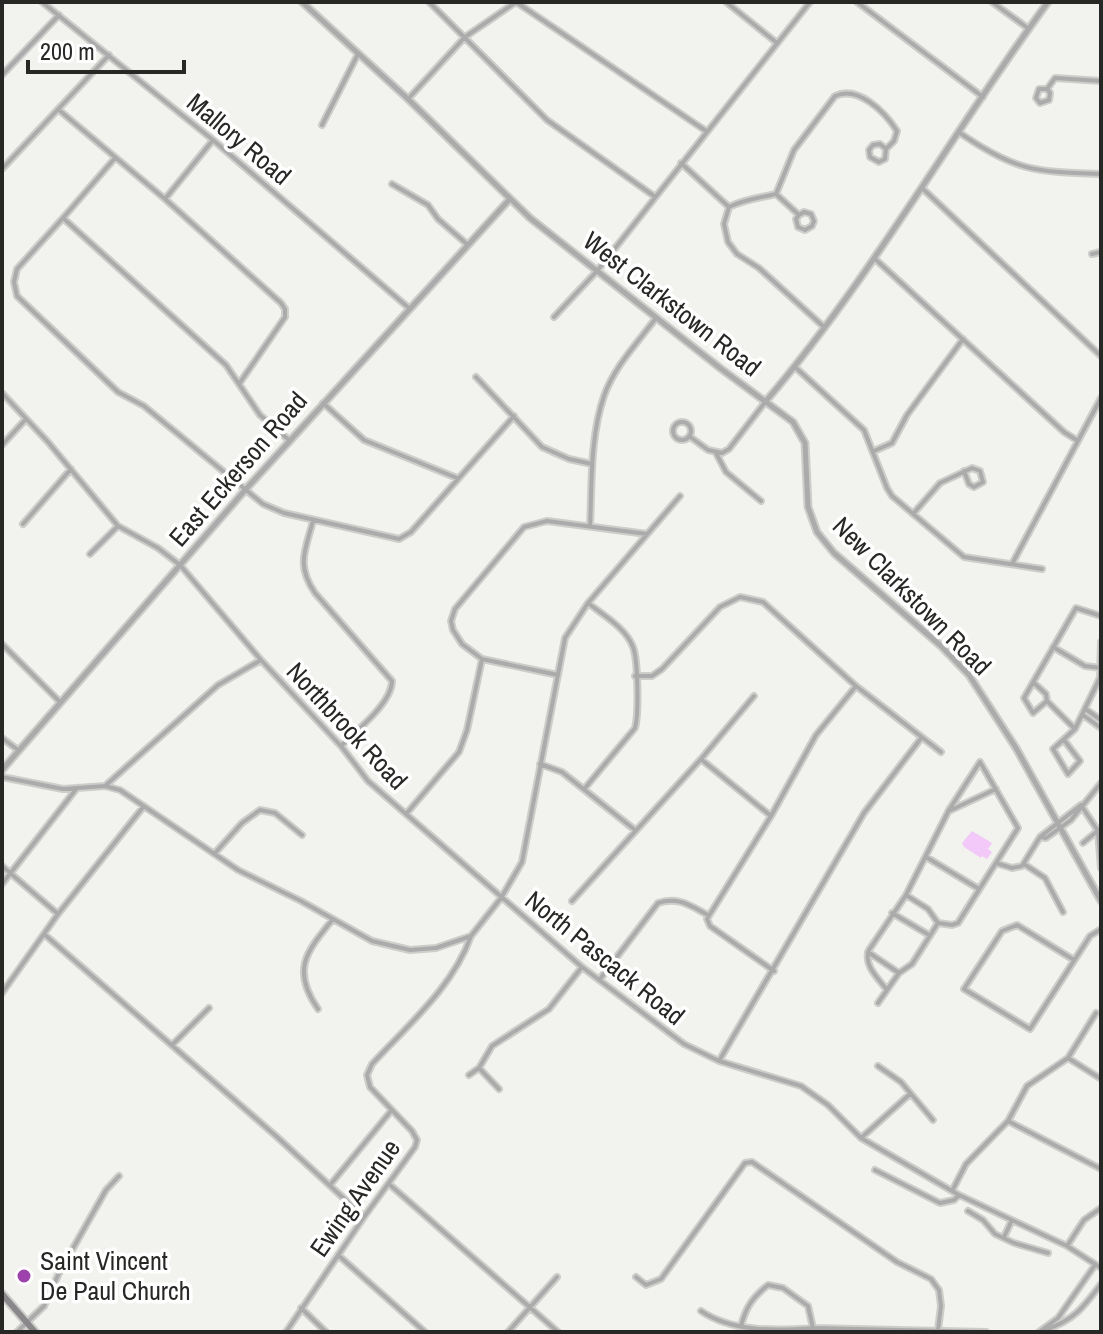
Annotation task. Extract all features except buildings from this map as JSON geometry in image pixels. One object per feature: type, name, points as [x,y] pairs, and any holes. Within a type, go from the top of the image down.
[{"type":"main road","points":[[2,1294],[35,1332]]},
{"type":"street","name":"Mallory Road","points":[[42,2],[213,140],[410,309]]},
{"type":"street","name":"West Clarkstown Road","points":[[302,2],[408,99],[509,200],[766,401],[795,367],[874,258],[1048,2]]},
{"type":"street","points":[[429,2],[547,120],[654,196]]},
{"type":"street","points":[[408,99],[465,37],[516,2],[706,131]]},
{"type":"street","points":[[726,2],[777,43]]},
{"type":"street","points":[[554,317],[597,271],[810,2]]},
{"type":"street","points":[[857,2],[983,97]]},
{"type":"street","points":[[992,2],[1029,29]]},
{"type":"street","points":[[2,75],[59,15]]},
{"type":"street","points":[[322,125],[358,54]]},
{"type":"street","points":[[2,169],[109,55]]},
{"type":"street","points":[[1047,89],[1055,78],[1101,81]]},
{"type":"street","points":[[776,194],[794,150],[835,96],[844,92],[865,100],[891,121],[897,131],[894,141],[886,149],[886,156],[882,161],[875,162],[870,157],[869,150],[873,145],[880,144],[886,149]]},
{"type":"street","points":[[59,110],[165,199],[285,309],[285,317],[239,384]]},
{"type":"street","points":[[960,133],[993,155],[1026,169],[1101,174]]},
{"type":"street","points":[[165,199],[213,140]]},
{"type":"street","points":[[115,158],[17,269],[14,282],[17,296],[118,392],[144,406],[271,509],[399,539],[411,532],[514,416]]},
{"type":"street","points":[[681,163],[729,207]]},
{"type":"street","points":[[392,184],[428,205],[438,219],[468,245]]},
{"type":"street","points":[[922,188],[1101,356]]},
{"type":"street","points":[[799,215],[776,194],[746,198],[729,207],[724,224],[728,242],[737,254],[759,268],[824,327]]},
{"type":"street","name":"East Eckerson Road","points":[[2,770],[246,489],[509,200]]},
{"type":"street","points":[[806,212],[811,214],[814,221],[811,228],[803,230],[798,227],[796,219],[799,215],[806,212]]},
{"type":"street","points":[[63,218],[226,365],[260,415],[290,441]]},
{"type":"street","points":[[1092,254],[1101,252]]},
{"type":"street","points":[[874,258],[1064,432],[1078,441]]},
{"type":"street","points":[[590,526],[592,464],[605,394],[622,364],[656,318]]},
{"type":"street","points":[[874,451],[892,443],[900,433],[907,415],[963,339]]},
{"type":"street","points":[[795,367],[864,430],[887,488],[964,557],[1042,569]]},
{"type":"street","points":[[476,377],[542,447],[569,459],[592,464]]},
{"type":"street","points":[[2,393],[118,526],[90,554]]},
{"type":"street","points":[[1012,564],[1101,398]]},
{"type":"street","points":[[716,453],[729,449],[766,401]]},
{"type":"street","name":"New Clarkstown Road","points":[[766,401],[801,432],[807,456],[808,507],[817,532],[834,553],[941,646],[969,675],[999,718],[1101,901]]},
{"type":"street","points":[[323,403],[364,440],[457,478]]},
{"type":"street","points":[[2,445],[26,419]]},
{"type":"street","points":[[689,436],[690,429],[686,423],[679,423],[674,428],[674,435],[679,439],[689,436],[716,453],[726,472],[761,501]]},
{"type":"street","points":[[913,514],[940,483],[964,471],[972,468],[980,471],[983,482],[974,487],[969,484],[964,471]]},
{"type":"street","points":[[23,524],[71,469]]},
{"type":"street","points":[[501,898],[522,862],[565,638],[588,603],[680,496]]},
{"type":"street","points":[[313,521],[302,563],[304,578],[392,681],[392,690],[386,701],[341,746]]},
{"type":"street","points":[[558,675],[482,659],[462,644],[453,630],[451,621],[455,609],[524,527],[547,521],[647,534]]},
{"type":"street","name":"Northbrook Road","points":[[118,526],[158,548],[180,565],[261,660],[341,746],[368,781],[501,898]]},
{"type":"street","points":[[635,676],[652,676],[662,669],[720,607],[740,597],[763,602],[856,686],[941,752]]},
{"type":"street","points":[[585,788],[635,728],[638,717],[633,647],[621,630],[588,603]]},
{"type":"street","points":[[1047,701],[1033,713],[1024,698],[1076,608],[1101,616]]},
{"type":"street","points":[[1064,740],[1080,761],[1068,774],[1053,749],[1075,729],[1099,686],[1101,642]]},
{"type":"street","points":[[2,644],[60,702]]},
{"type":"street","points":[[1053,647],[1085,666],[1101,668]]},
{"type":"street","points":[[405,814],[459,752],[467,730],[482,659]]},
{"type":"street","points":[[105,786],[218,685],[261,660]]},
{"type":"street","points":[[1033,682],[1075,729]]},
{"type":"street","points":[[774,971],[710,926],[707,919],[771,816],[816,735],[856,686]]},
{"type":"street","points":[[572,901],[754,696]]},
{"type":"street","points":[[1084,712],[1101,720]]},
{"type":"street","points":[[1084,712],[1101,728]]},
{"type":"street","points":[[719,1061],[864,813],[922,737]]},
{"type":"street","points":[[2,738],[18,750]]},
{"type":"street","points":[[701,759],[771,816]]},
{"type":"street","points":[[887,990],[869,965],[866,958],[868,952],[906,895],[949,810],[980,762],[1018,828],[958,923],[938,923],[928,909],[906,895]]},
{"type":"street","points":[[540,764],[562,772],[635,830]]},
{"type":"street","points":[[2,777],[63,789],[105,786],[120,790],[238,870],[372,941],[410,950],[436,948],[471,936]]},
{"type":"street","points":[[996,863],[1012,868],[1024,864],[1040,837],[1060,824],[1101,783]]},
{"type":"street","points":[[2,884],[77,788]]},
{"type":"street","points":[[949,810],[996,789]]},
{"type":"street","points":[[1081,805],[1099,829],[1101,868]]},
{"type":"street","points":[[2,993],[58,914],[144,806]]},
{"type":"street","points":[[215,853],[242,823],[260,810],[275,813],[302,835]]},
{"type":"street","points":[[1083,843],[1099,829]]},
{"type":"street","points":[[925,857],[979,889]]},
{"type":"street","points":[[1024,864],[1045,878],[1063,912]]},
{"type":"street","points":[[2,866],[58,914]]},
{"type":"street","name":"North Pascack Road","points":[[471,936],[501,898],[582,967],[684,1044],[719,1061],[801,1086],[828,1105],[861,1138],[959,1195],[1067,1246],[1101,1268]]},
{"type":"street","points":[[600,979],[658,903],[669,899],[682,901],[708,916]]},
{"type":"street","points":[[892,913],[929,935]]},
{"type":"street","points":[[318,1009],[304,985],[306,955],[333,919]]},
{"type":"street","points":[[878,1003],[899,973],[912,964],[938,923]]},
{"type":"street","points":[[1074,960],[1017,925],[1002,931],[964,989],[1030,1029],[1090,936],[1101,929]]},
{"type":"street","points":[[44,934],[364,1217]]},
{"type":"street","name":"Ewing Avenue","points":[[288,1331],[364,1217],[414,1150],[417,1140],[412,1131],[370,1087],[367,1075],[372,1064],[442,988],[463,957],[471,936]]},
{"type":"street","points":[[868,952],[899,973]]},
{"type":"street","points":[[469,1075],[479,1068],[492,1046],[549,1009],[582,967]]},
{"type":"street","points":[[172,1045],[209,1008]]},
{"type":"street","points":[[952,1191],[966,1164],[1008,1121],[1027,1086],[1068,1058],[1096,1013]]},
{"type":"street","points":[[1068,1058],[1101,1079]]},
{"type":"street","points":[[878,1066],[910,1093],[933,1120]]},
{"type":"street","points":[[479,1068],[499,1089]]},
{"type":"street","points":[[861,1138],[910,1093]]},
{"type":"street","points":[[330,1185],[391,1111]]},
{"type":"street","points":[[1008,1121],[1101,1169]]},
{"type":"street","points":[[636,1277],[646,1285],[661,1279],[745,1163],[752,1162],[897,1262],[931,1279],[939,1290],[938,1330]]},
{"type":"street","points":[[875,1170],[940,1203],[954,1200],[959,1195]]},
{"type":"street","points":[[17,1332],[44,1306],[106,1190],[119,1176]]},
{"type":"street","points":[[389,1184],[558,1332]]},
{"type":"street","points":[[1067,1246],[1084,1220],[1101,1208]]},
{"type":"street","points":[[968,1211],[983,1220],[995,1234],[1048,1253]]},
{"type":"street","points":[[1004,1237],[1012,1220]]},
{"type":"street","points":[[338,1255],[425,1332]]},
{"type":"street","points":[[1039,1332],[1058,1318],[1095,1265]]},
{"type":"street","points":[[508,1332],[557,1277]]},
{"type":"street","points":[[1039,1332],[1067,1323],[1101,1284]]},
{"type":"street","points":[[741,1326],[746,1307],[768,1285],[783,1288],[808,1306],[813,1328]]},
{"type":"street","points":[[301,1308],[326,1332]]},
{"type":"street","points":[[701,1311],[718,1323],[789,1331],[813,1328],[986,1332]]},
{"type":"shaded area","points":[[972,831],[992,843],[988,849],[992,852],[987,859],[964,847],[962,843]]},
{"type":"place","name":"Saint Vincent De Paul Church","points":[[24,1276]]}]
